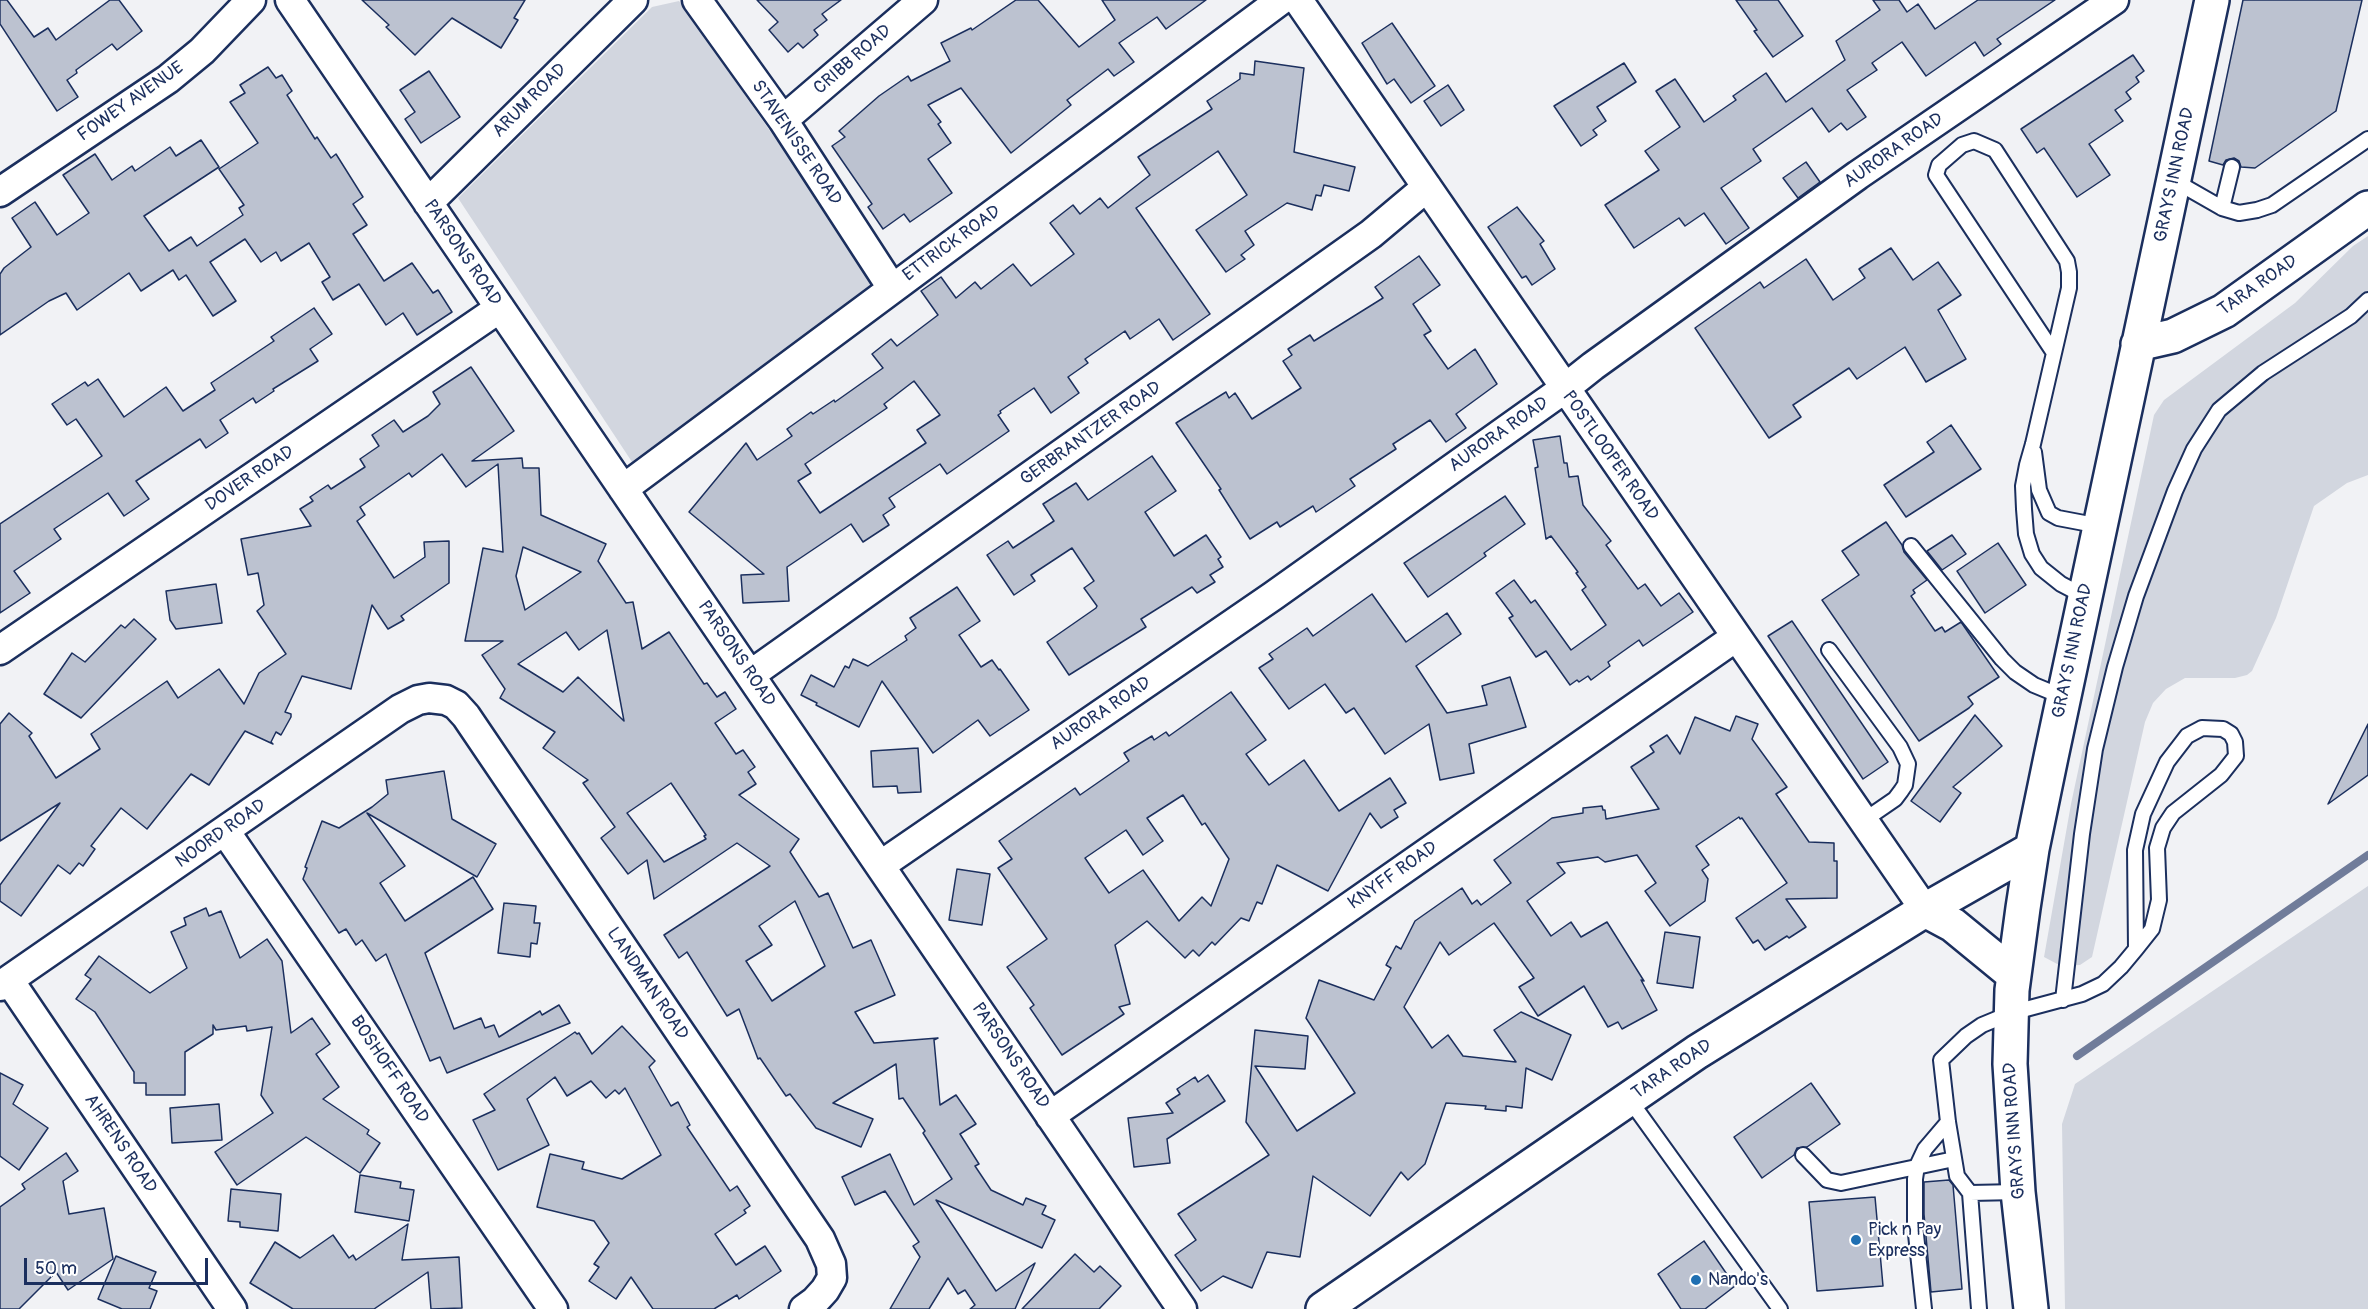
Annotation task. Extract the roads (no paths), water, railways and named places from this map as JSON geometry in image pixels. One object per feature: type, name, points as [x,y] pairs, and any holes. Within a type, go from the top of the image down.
[{"type":"street","name":"FOWEY AVENUE","points":[[0,192],[168,79],[202,51],[251,0]]},
{"type":"street","name":"PARSONS ROAD","points":[[290,0],[1182,1309]]},
{"type":"street","name":"ARUM ROAD","points":[[428,203],[633,0]]},
{"type":"street","name":"STAVENISSE ROAD","points":[[697,0],[783,120],[892,288]]},
{"type":"street","name":"CRIBB ROAD","points":[[783,120],[923,0]]},
{"type":"street","name":"ETTRICK ROAD","points":[[623,489],[1281,0]]},
{"type":"street","name":"POSTLOOPER ROAD","points":[[1298,0],[1925,910]]},
{"type":"street","name":"AURORA ROAD","points":[[881,865],[1273,596],[1564,389],[1858,175],[2114,0]]},
{"type":"street","name":"GRAYS INN ROAD","points":[[2031,1309],[2018,1192],[2010,1064],[2010,1013],[2014,975],[2032,849],[2212,0]]},
{"type":"street","name":"GERBRANTZER ROAD","points":[[750,675],[1371,234],[1427,187]]},
{"type":"street","name":"TARA ROAD","points":[[2138,344],[2173,336],[2223,311],[2368,208]]},
{"type":"street","name":"DOVER ROAD","points":[[0,650],[500,308]]},
{"type":"street","name":"KNYFF ROAD","points":[[1050,1116],[1736,637]]},
{"type":"street","name":"NOORD ROAD","points":[[4,983],[400,709],[418,700],[429,698],[446,700]]},
{"type":"street","name":"LANDMAN ROAD","points":[[446,700],[456,705],[466,716],[806,1216],[828,1253],[832,1278],[820,1296],[804,1309]]},
{"type":"street","name":"BOSHOFF ROAD","points":[[225,831],[553,1309]]},
{"type":"street","name":"TARA ROAD","points":[[1323,1309],[1697,1052],[1925,910],[2032,849]]},
{"type":"street","points":[[1925,910],[1953,925],[2014,975]]},
{"type":"street","name":"AHRENS ROAD","points":[[4,983],[232,1309]]},
{"type":"lane","points":[[2173,180],[2222,208],[2239,213],[2272,205],[2368,139]]},
{"type":"lane","points":[[2054,352],[1936,175],[1939,165],[1962,145],[1974,141],[1995,150],[2067,261],[2068,288],[2054,352],[2023,486],[2026,534],[2032,554],[2041,568],[2061,584],[2085,596]]},
{"type":"lane","points":[[2222,208],[2232,167]]},
{"type":"lane","points":[[2063,1000],[2082,834],[2095,749],[2115,667],[2136,596],[2175,491],[2194,449],[2218,410],[2263,373],[2351,316],[2368,300]]},
{"type":"lane","points":[[2033,444],[2039,490],[2049,513],[2058,518],[2100,526]]},
{"type":"lane","points":[[1911,546],[2008,665],[2034,685],[2063,697]]},
{"type":"lane","points":[[1829,650],[1900,747],[1908,764],[1901,791],[1895,799],[1863,821]]},
{"type":"lane","points":[[1979,1309],[1970,1193],[1957,1176],[1941,1060],[1966,1036],[1982,1025],[2010,1013],[2082,994],[2103,984],[2136,949],[2152,929],[2157,914],[2159,900],[2157,848],[2163,828],[2173,813],[2221,775],[2236,756],[2235,742],[2223,729],[2202,728],[2187,736],[2168,762],[2143,814],[2135,850],[2136,949]]},
{"type":"lane","points":[[1629,1098],[1780,1309]]},
{"type":"lane","points":[[1924,1309],[1915,1225],[1917,1166],[1925,1149],[1948,1122]]},
{"type":"lane","points":[[1803,1155],[1827,1180],[1834,1182],[1865,1179],[1954,1159]]},
{"type":"lane","points":[[1970,1193],[2018,1192]]},
{"type":"waterway","points":[[2077,1056],[2368,855]]},
{"type":"place","name":"Pick n Pay Express","points":[[1856,1240]]},
{"type":"place","name":"Nando's","points":[[1696,1280]]}]
